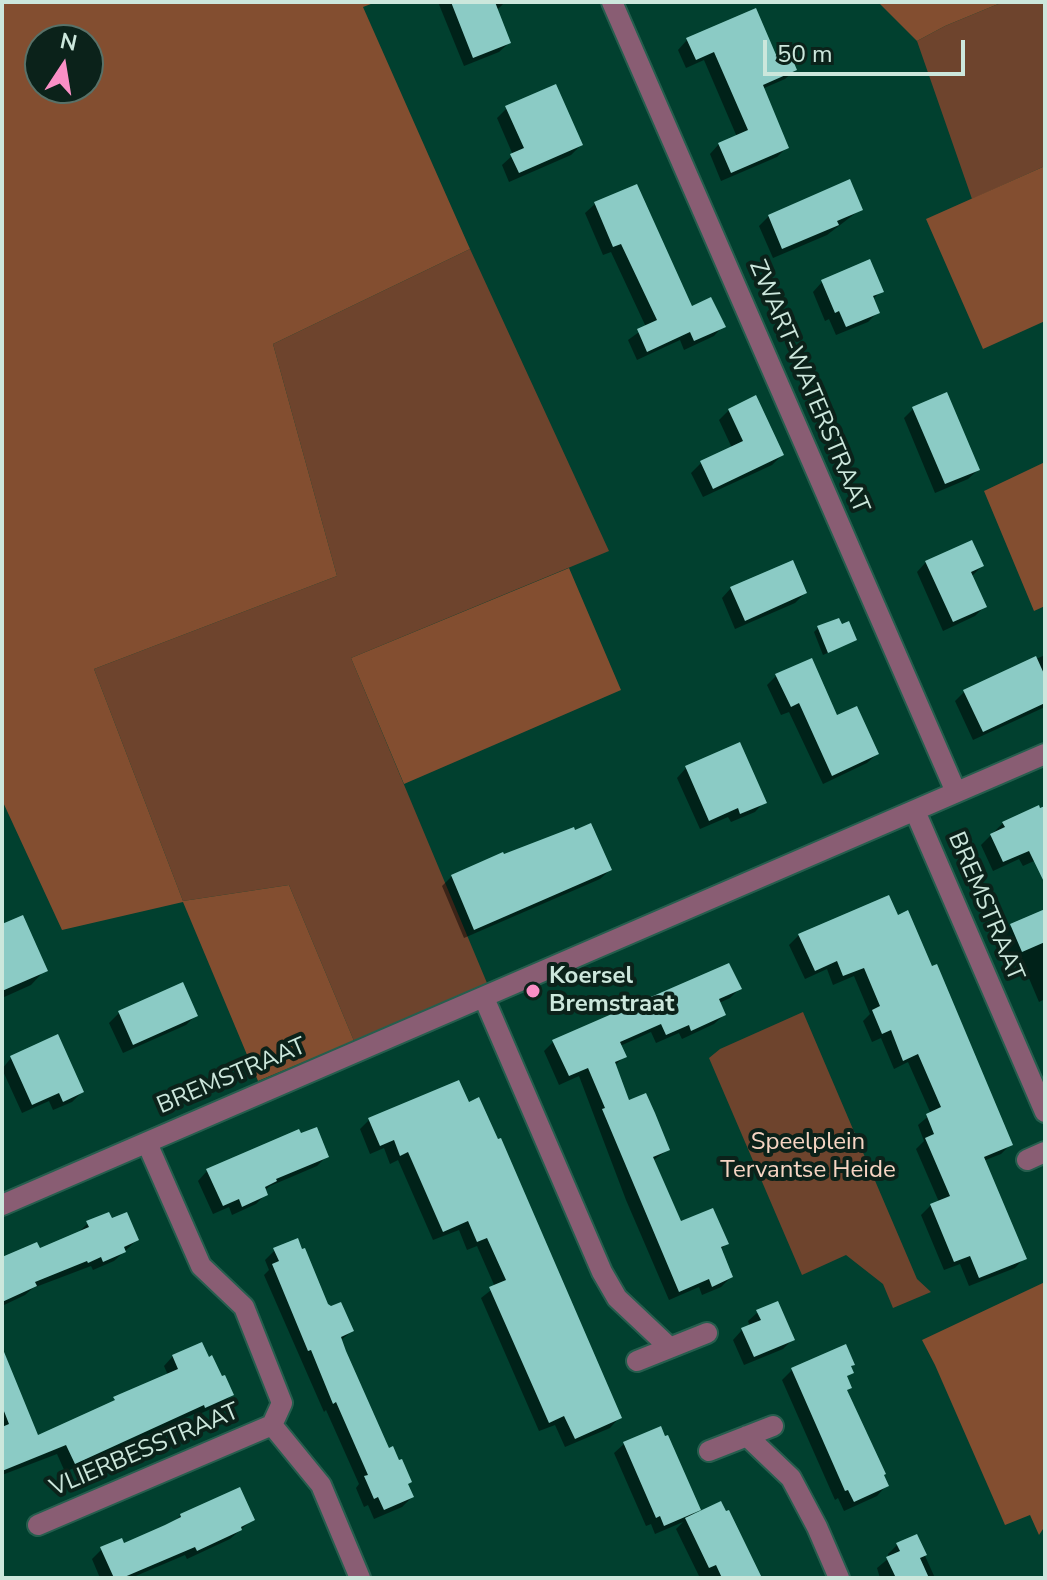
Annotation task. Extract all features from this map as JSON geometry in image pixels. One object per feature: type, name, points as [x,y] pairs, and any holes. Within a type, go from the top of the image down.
[{"type":"street","name":"ZWART-WATERSTRAAT","points":[[612,2],[956,792]]},
{"type":"street","name":"BREMSTRAAT","points":[[2,1205],[1045,754]]},
{"type":"street","name":"BREMSTRAAT","points":[[915,811],[1045,1112]]},
{"type":"street","points":[[484,998],[602,1272],[617,1298],[669,1347]]},
{"type":"street","name":"VLIERBESSTRAAT","points":[[38,1525],[272,1425],[282,1403],[244,1307],[201,1266],[147,1143]]},
{"type":"street","points":[[637,1361],[707,1333]]},
{"type":"street","name":"VLIERBESSTRAAT","points":[[272,1425],[321,1485],[360,1578]]},
{"type":"street","points":[[709,1451],[773,1426]]},
{"type":"street","points":[[747,1436],[791,1478],[839,1578]]},
{"type":"green space","points":[[1003,2],[1045,2],[1045,166],[972,199],[917,41]]},
{"type":"green space","points":[[470,249],[609,551],[351,658],[487,983],[354,1041],[289,885],[183,901],[94,669],[337,576],[273,344]]},
{"type":"green space","name":"Speelplein Tervantse Heide","points":[[803,1012],[917,1279],[931,1292],[893,1308],[883,1284],[846,1255],[802,1275],[709,1058],[720,1049]]},
{"type":"shaded area","points":[[2,2],[376,2],[363,7],[470,249],[273,344],[337,576],[94,669],[183,901],[289,885],[354,1041],[258,1081],[183,902],[62,930],[2,800]]},
{"type":"shaded area","points":[[878,2],[1003,2],[917,41]]},
{"type":"shaded area","points":[[1045,166],[1045,321],[983,349],[926,219]]},
{"type":"shaded area","points":[[1045,462],[1045,606],[1034,611],[984,491]]},
{"type":"shaded area","points":[[569,568],[621,690],[404,784],[351,658]]},
{"type":"shaded area","points":[[1045,1282],[1045,1526],[1039,1535],[1030,1515],[1005,1525],[922,1340]]},
{"type":"building","points":[[451,2],[495,2],[511,43],[473,58]]},
{"type":"building","points":[[756,8],[777,57],[789,51],[797,70],[763,85],[789,148],[731,173],[718,143],[748,130],[714,52],[696,60],[686,38]]},
{"type":"building","points":[[556,84],[583,145],[519,173],[510,154],[524,148],[505,106]]},
{"type":"building","points":[[850,179],[863,210],[837,221],[839,225],[782,249],[768,215]]},
{"type":"building","points":[[637,184],[692,306],[711,297],[726,327],[694,341],[690,332],[647,352],[637,329],[657,320],[621,244],[613,247],[594,202]]},
{"type":"building","points":[[870,259],[884,292],[873,296],[880,313],[846,327],[839,311],[835,313],[821,280]]},
{"type":"building","points":[[947,392],[980,470],[945,484],[912,407]]},
{"type":"building","points":[[756,395],[784,455],[713,489],[700,461],[743,441],[728,409]]},
{"type":"building","points":[[972,540],[984,566],[971,572],[987,607],[953,622],[925,561]]},
{"type":"building","points":[[793,560],[807,593],[745,621],[730,587]]},
{"type":"building","points":[[839,618],[842,624],[849,621],[857,640],[828,653],[817,626]]},
{"type":"building","points":[[1036,656],[1045,676],[1045,703],[983,732],[963,690]]},
{"type":"building","points":[[812,658],[837,715],[857,706],[879,754],[832,776],[799,703],[791,707],[775,674]]},
{"type":"building","points":[[740,742],[767,803],[740,814],[738,808],[709,821],[685,766]]},
{"type":"building","points":[[1039,805],[1040,808],[1045,806],[1045,884],[1029,851],[1003,862],[990,834],[1005,827],[1002,822]]},
{"type":"building","points":[[591,823],[612,870],[474,930],[451,875],[503,852]]},
{"type":"building","points":[[889,895],[898,915],[908,910],[932,966],[937,964],[1013,1145],[984,1157],[1027,1259],[979,1278],[970,1256],[954,1262],[930,1204],[950,1196],[925,1138],[934,1134],[926,1114],[941,1107],[918,1054],[903,1061],[891,1030],[882,1034],[872,1010],[880,1006],[864,968],[843,976],[837,961],[815,971],[798,934]]},
{"type":"building","points":[[1045,909],[1045,942],[1022,952],[1010,924]]},
{"type":"building","points":[[23,915],[48,971],[2,991],[2,924]]},
{"type":"building","points":[[729,963],[742,989],[719,999],[726,1015],[691,1031],[689,1025],[666,1035],[661,1024],[620,1042],[627,1057],[615,1062],[629,1100],[646,1093],[655,1113],[670,1150],[653,1157],[681,1221],[713,1208],[729,1244],[721,1247],[733,1277],[712,1287],[709,1279],[679,1292],[602,1109],[605,1108],[588,1068],[569,1076],[552,1040]]},
{"type":"building","points":[[183,982],[198,1016],[133,1045],[118,1011]]},
{"type":"building","points":[[58,1034],[84,1092],[63,1102],[59,1093],[32,1105],[10,1056]]},
{"type":"building","points":[[459,1080],[469,1102],[479,1097],[498,1139],[501,1138],[622,1418],[575,1439],[564,1416],[549,1423],[489,1287],[506,1280],[487,1238],[477,1242],[468,1221],[443,1232],[408,1152],[400,1156],[394,1140],[380,1146],[368,1118]]},
{"type":"building","points":[[317,1127],[329,1157],[276,1179],[265,1187],[268,1195],[242,1207],[239,1199],[223,1206],[206,1169],[299,1129],[301,1133]]},
{"type":"building","points":[[109,1212],[112,1218],[127,1212],[139,1240],[124,1247],[126,1252],[103,1262],[101,1257],[87,1261],[35,1282],[37,1286],[2,1302],[2,1257],[37,1242],[40,1248],[89,1227],[86,1221]]},
{"type":"building","points":[[298,1238],[328,1304],[331,1306],[341,1302],[354,1331],[341,1337],[346,1351],[389,1448],[393,1446],[399,1460],[402,1459],[412,1482],[408,1484],[414,1497],[384,1510],[378,1497],[374,1499],[364,1476],[368,1475],[311,1350],[308,1351],[272,1264],[279,1261],[273,1248]]},
{"type":"building","points":[[778,1301],[795,1340],[754,1357],[741,1328],[761,1320],[756,1310]]},
{"type":"building","points":[[202,1342],[222,1376],[225,1375],[234,1395],[205,1408],[204,1405],[75,1464],[66,1445],[2,1471],[2,1427],[9,1424],[2,1406],[2,1347],[38,1435],[178,1369],[172,1355]]},
{"type":"building","points":[[846,1344],[855,1365],[851,1366],[854,1373],[847,1376],[852,1388],[847,1390],[889,1486],[854,1502],[848,1490],[845,1491],[791,1368]]},
{"type":"building","points":[[661,1426],[665,1436],[668,1435],[701,1510],[664,1526],[660,1516],[656,1518],[623,1442]]},
{"type":"building","points":[[240,1487],[255,1520],[241,1527],[242,1530],[197,1551],[195,1547],[122,1578],[114,1578],[100,1547],[122,1538],[124,1543]]},
{"type":"building","points":[[721,1501],[726,1511],[729,1510],[762,1578],[722,1578],[716,1565],[709,1568],[685,1518]]},
{"type":"building","points":[[917,1534],[927,1555],[920,1558],[929,1578],[896,1578],[886,1557],[900,1551],[896,1543]]},
{"type":"place","name":"Koersel Bremstraat","points":[[533,991]]}]
